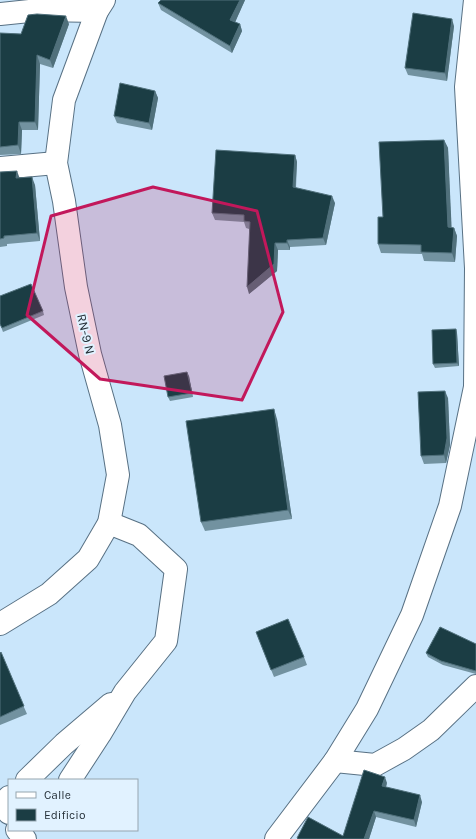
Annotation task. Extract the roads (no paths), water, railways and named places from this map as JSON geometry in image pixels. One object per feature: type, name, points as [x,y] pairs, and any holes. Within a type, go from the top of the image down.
[{"type":"street","points":[[276,839],[335,761],[367,709],[412,615],[450,506],[475,387],[476,268],[466,87],[475,0]]},
{"type":"street","points":[[0,14],[100,5]]},
{"type":"street","name":"RN-9 N","points":[[0,624],[49,594],[88,559],[109,524],[118,475],[110,425],[90,354],[76,287],[64,201],[56,163],[64,100],[100,5]]},
{"type":"street","points":[[0,168],[56,163]]},
{"type":"street","points":[[71,779],[125,692],[166,641],[176,569],[139,535],[109,524]]},
{"type":"street","points":[[335,761],[375,765],[404,749],[431,730],[476,686]]},
{"type":"street","points":[[28,779],[64,744],[125,692]]},
{"type":"street","points":[[8,798],[6,800],[8,809]]},
{"type":"street","points":[[18,831],[25,839]]}]
